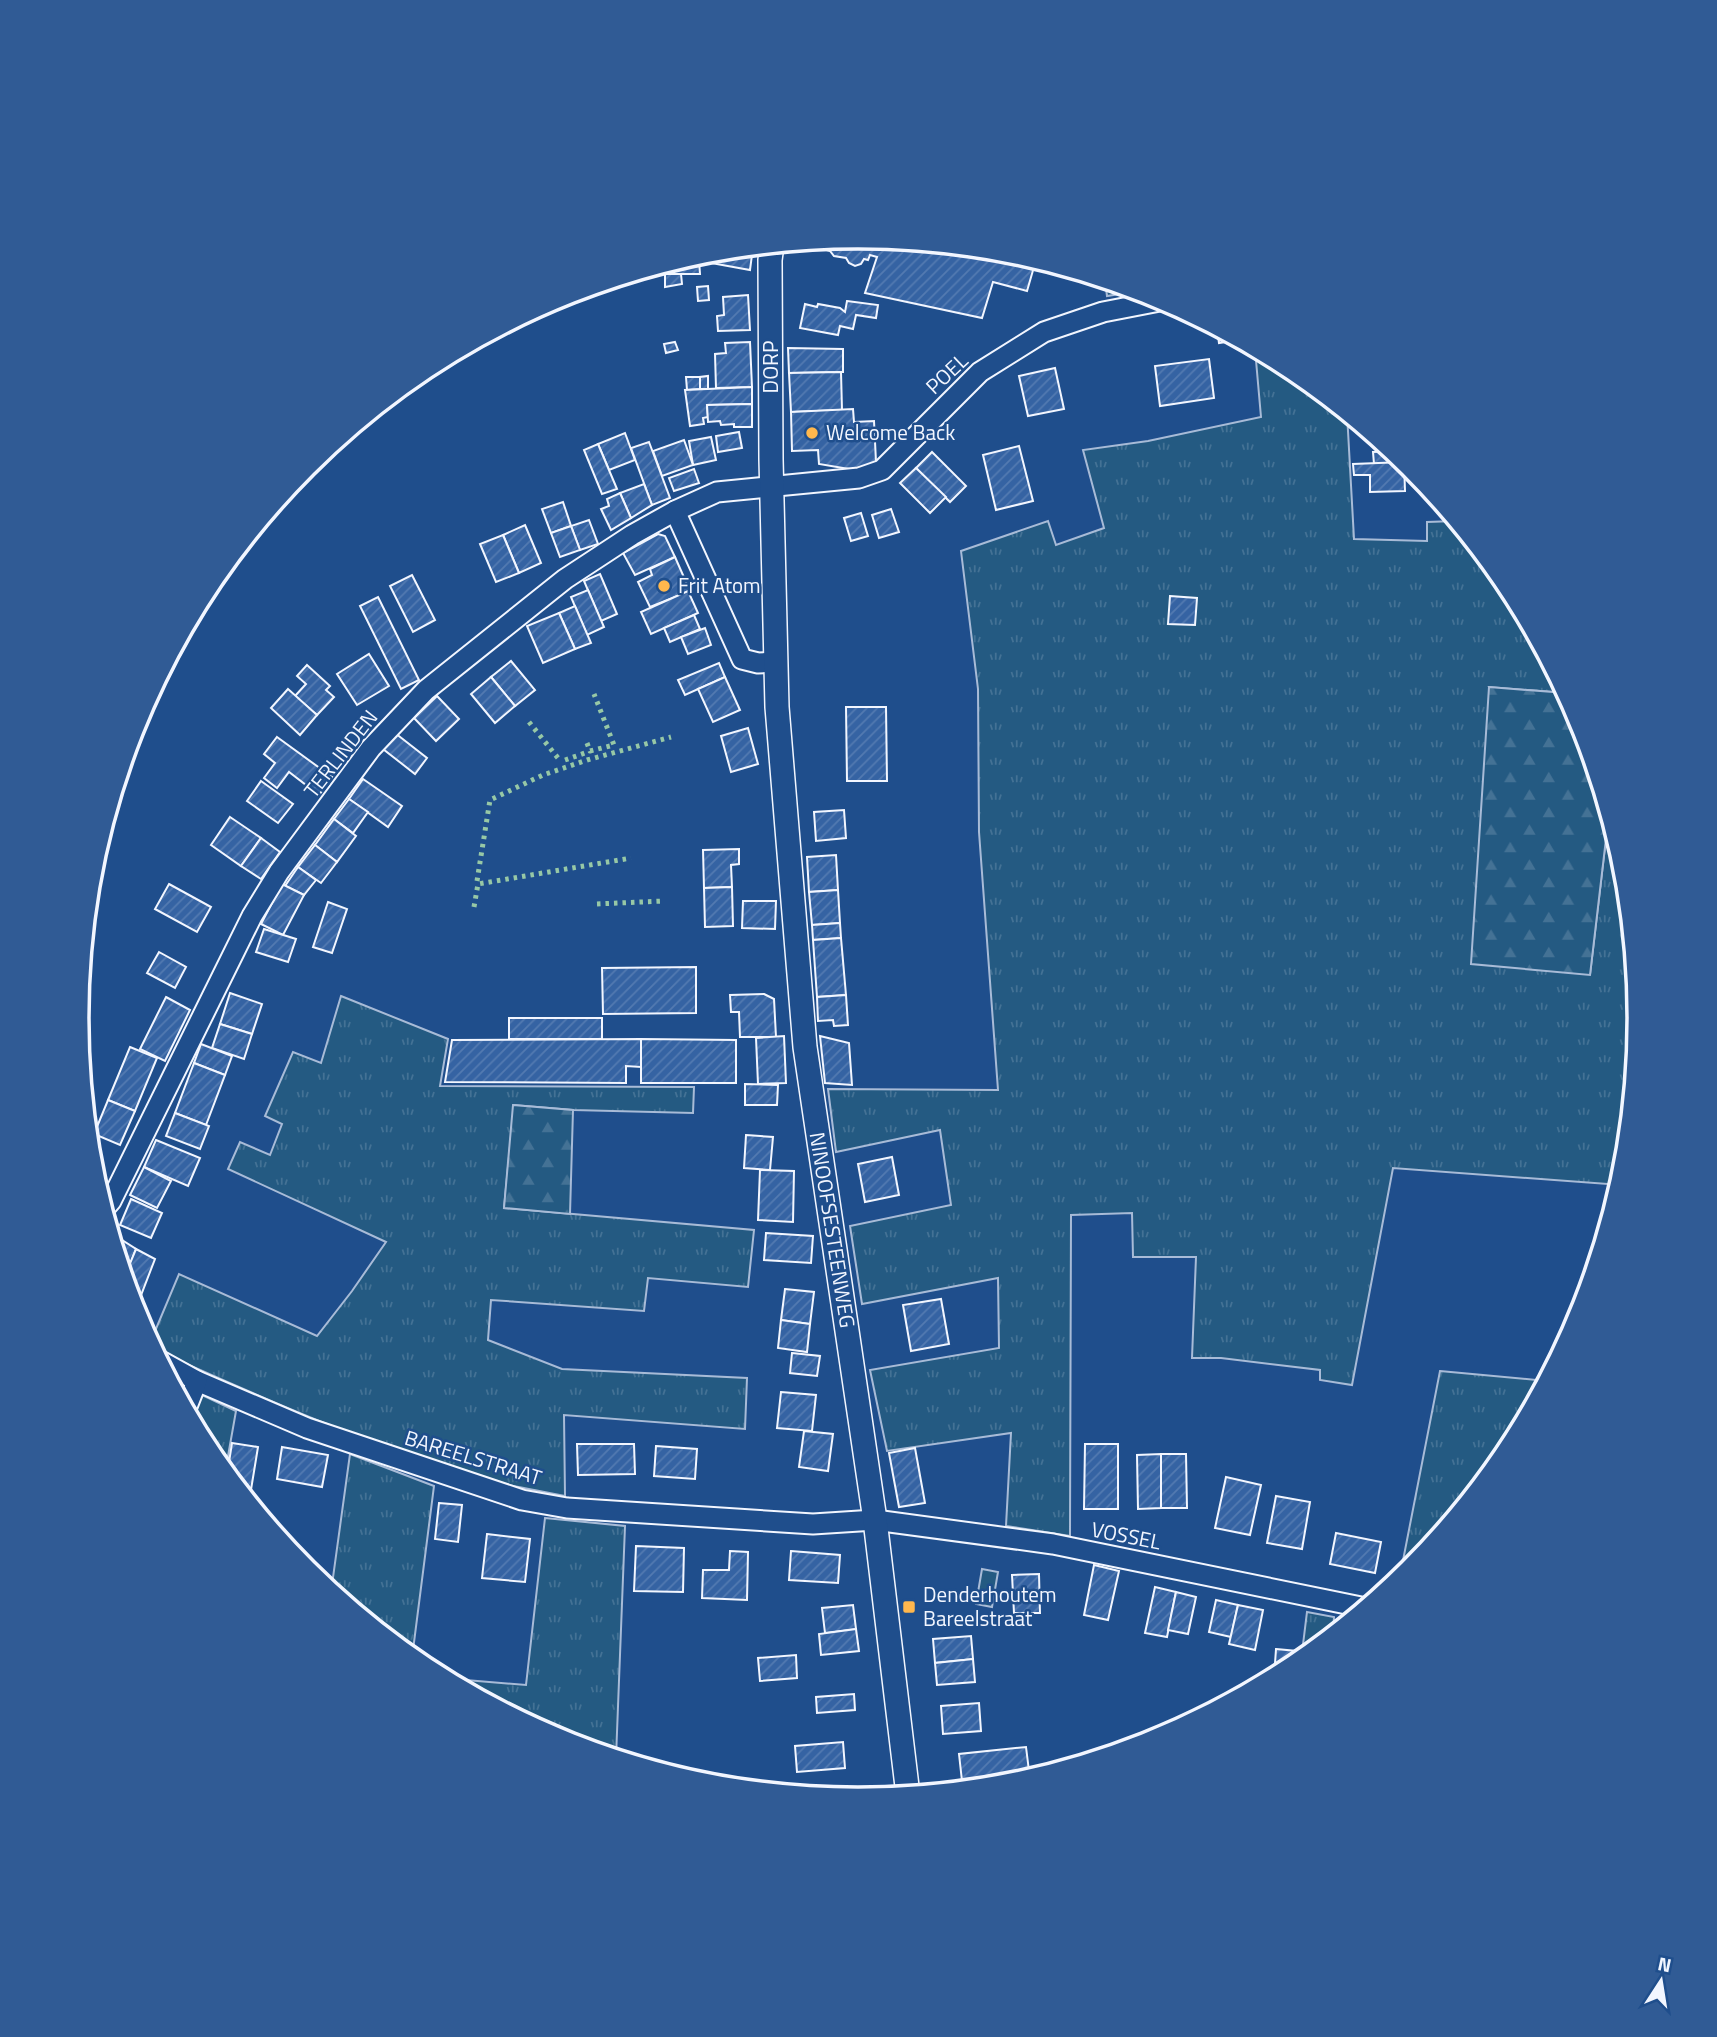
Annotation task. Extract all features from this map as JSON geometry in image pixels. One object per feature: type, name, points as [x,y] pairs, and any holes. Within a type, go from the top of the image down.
[{"type":"street","name":"DORP","points":[[771,255],[771,488]]},
{"type":"street","name":"POEL","points":[[771,488],[800,482],[859,478],[882,470],[980,372],[1044,332],[1103,312],[1143,304]]},
{"type":"street","name":"TERLINDEN","points":[[111,1201],[252,915],[279,872],[371,748],[426,690],[500,629],[565,579],[632,535],[717,492],[771,488]]},
{"type":"street","name":"NINOOFSESTEENWEG","points":[[771,488],[777,707],[804,1047],[876,1520],[907,1786]]},
{"type":"street","points":[[675,511],[742,659],[758,663],[776,662]]},
{"type":"street","name":"BAREELSTRAAT","points":[[174,1368],[197,1381],[307,1428],[522,1500],[567,1508],[813,1524],[876,1520]]},
{"type":"street","points":[[190,1399],[197,1381]]},
{"type":"street","name":"VOSSEL","points":[[876,1520],[1053,1544],[1355,1606]]},
{"type":"green space","points":[[1106,290],[1117,294],[1107,296]]},
{"type":"green space","points":[[1256,360],[1348,425],[1354,539],[1427,541],[1427,522],[1446,521],[1498,591],[1525,634],[1554,692],[1489,687],[1590,975],[1606,837],[1621,918],[1628,1018],[1621,1119],[1610,1184],[1393,1168],[1352,1385],[1320,1380],[1320,1370],[1221,1358],[1192,1358],[1196,1257],[1133,1257],[1132,1213],[1071,1215],[1070,1536],[1006,1526],[1011,1433],[887,1451],[870,1370],[999,1348],[998,1278],[862,1304],[850,1226],[951,1205],[940,1130],[836,1152],[828,1089],[998,1090],[979,832],[978,689],[961,551],[1048,521],[1056,545],[1104,528],[1083,450],[1148,441],[1261,417]]},
{"type":"green space","points":[[1489,687],[1554,692],[1587,771],[1606,837],[1590,975],[1471,964]]},
{"type":"green space","points":[[341,996],[448,1039],[440,1086],[694,1087],[693,1113],[573,1110],[514,1105],[504,1208],[754,1230],[748,1287],[648,1278],[644,1311],[491,1300],[488,1340],[562,1369],[747,1378],[745,1429],[564,1415],[565,1496],[491,1481],[397,1451],[167,1355],[156,1330],[179,1274],[317,1336],[386,1242],[228,1169],[240,1142],[270,1155],[282,1124],[265,1116],[293,1052],[321,1063]]},
{"type":"green space","points":[[513,1105],[573,1110],[570,1214],[504,1208]]},
{"type":"green space","points":[[1440,1371],[1537,1380],[1498,1446],[1469,1487],[1403,1561]]},
{"type":"green space","points":[[200,1394],[236,1411],[228,1458],[219,1446],[194,1407]]},
{"type":"green space","points":[[350,1454],[434,1486],[414,1646],[351,1597],[333,1579]]},
{"type":"green space","points":[[545,1518],[625,1526],[616,1749],[518,1708],[466,1680],[526,1685]]},
{"type":"green space","points":[[982,1569],[998,1572],[992,1607],[976,1604]]},
{"type":"green space","points":[[1307,1612],[1334,1617],[1334,1624],[1303,1646]]},
{"type":"building","points":[[827,250],[909,251],[959,256],[1033,269],[1027,291],[993,282],[982,318],[865,293],[877,257],[870,255],[868,260],[864,259],[861,264],[855,266],[846,258],[834,256]]},
{"type":"building","points":[[752,257],[750,270],[713,263]]},
{"type":"building","points":[[699,266],[700,274],[670,273]]},
{"type":"building","points":[[665,274],[681,274],[682,284],[665,287]]},
{"type":"building","points":[[708,286],[709,300],[698,301],[697,287]]},
{"type":"building","points":[[748,295],[750,330],[718,331],[717,316],[724,315],[723,297]]},
{"type":"building","points":[[847,301],[878,305],[876,318],[856,315],[853,329],[840,326],[838,335],[800,328],[805,304],[840,308],[845,312]]},
{"type":"building","points":[[675,342],[678,350],[666,353],[664,344]]},
{"type":"building","points":[[750,342],[752,387],[716,388],[715,354],[726,353],[725,343]]},
{"type":"building","points":[[788,348],[843,349],[843,372],[789,373]]},
{"type":"building","points":[[1209,359],[1214,398],[1160,406],[1155,366]]},
{"type":"building","points":[[1055,368],[1064,409],[1028,416],[1019,376]]},
{"type":"building","points":[[841,372],[842,410],[791,412],[789,373]]},
{"type":"building","points":[[708,376],[708,389],[700,389],[700,377]]},
{"type":"building","points":[[686,377],[700,377],[700,389],[687,390]]},
{"type":"building","points":[[752,387],[752,404],[707,405],[708,417],[703,418],[704,424],[690,426],[685,390]]},
{"type":"building","points":[[752,404],[752,427],[721,425],[720,421],[708,422],[707,405]]},
{"type":"building","points":[[853,409],[854,422],[874,421],[876,462],[855,470],[819,464],[818,450],[792,451],[791,412]]},
{"type":"building","points":[[739,432],[742,448],[718,452],[716,436]]},
{"type":"building","points":[[625,433],[635,460],[609,470],[598,444]]},
{"type":"building","points":[[711,437],[716,460],[693,465],[689,441]]},
{"type":"building","points":[[684,440],[693,465],[662,476],[653,451]]},
{"type":"building","points":[[649,442],[670,498],[652,505],[631,448]]},
{"type":"building","points":[[598,444],[617,489],[602,494],[584,450]]},
{"type":"building","points":[[1019,446],[1033,501],[996,510],[983,455]]},
{"type":"building","points":[[932,452],[966,486],[950,502],[916,468]]},
{"type":"building","points":[[1373,452],[1378,452],[1390,463],[1374,464]]},
{"type":"building","points":[[1389,463],[1405,478],[1405,491],[1370,492],[1370,475],[1354,475],[1353,464]]},
{"type":"building","points":[[916,468],[946,497],[930,513],[900,483]]},
{"type":"building","points":[[694,469],[699,483],[674,491],[669,478]]},
{"type":"building","points":[[644,484],[652,505],[631,518],[620,493]]},
{"type":"building","points":[[620,493],[631,518],[611,530],[601,509],[609,506],[607,499]]},
{"type":"building","points":[[563,502],[571,526],[551,533],[542,509]]},
{"type":"building","points":[[891,509],[899,532],[879,538],[872,515]]},
{"type":"building","points":[[861,513],[868,536],[851,541],[844,518]]},
{"type":"building","points":[[589,520],[598,544],[580,550],[571,526]]},
{"type":"building","points":[[525,525],[541,563],[519,573],[503,535]]},
{"type":"building","points":[[571,526],[580,550],[560,557],[551,533]]},
{"type":"building","points":[[658,534],[665,536],[675,557],[635,575],[623,553]]},
{"type":"building","points":[[503,535],[519,573],[496,582],[480,544]]},
{"type":"building","name":"Frit Atom","points":[[675,557],[690,591],[650,607],[638,582],[652,575],[650,569]]},
{"type":"building","points":[[600,574],[617,614],[601,621],[584,581]]},
{"type":"building","points":[[412,575],[435,620],[413,632],[390,586]]},
{"type":"building","points":[[588,590],[604,627],[587,635],[571,597]]},
{"type":"building","points":[[688,591],[698,613],[651,634],[641,612]]},
{"type":"building","points":[[1170,596],[1197,598],[1195,625],[1168,624]]},
{"type":"building","points":[[378,597],[419,680],[401,689],[360,606]]},
{"type":"building","points":[[575,606],[591,643],[575,649],[559,613]]},
{"type":"building","points":[[559,613],[575,649],[543,663],[527,626]]},
{"type":"building","points":[[694,615],[700,629],[670,642],[664,628]]},
{"type":"building","points":[[705,628],[711,645],[688,654],[681,637]]},
{"type":"building","points":[[369,654],[389,686],[357,705],[337,674]]},
{"type":"building","points":[[511,661],[535,690],[515,706],[491,677]]},
{"type":"building","points":[[719,663],[725,677],[685,695],[678,680]]},
{"type":"building","points":[[307,665],[330,686],[326,690],[334,697],[317,715],[295,696],[306,684],[297,676]]},
{"type":"building","points":[[491,677],[515,706],[495,723],[471,694]]},
{"type":"building","points":[[725,677],[740,710],[713,722],[698,689]]},
{"type":"building","points":[[288,689],[317,715],[300,735],[271,708]]},
{"type":"building","points":[[437,696],[459,719],[436,741],[414,718]]},
{"type":"building","points":[[846,707],[886,707],[887,781],[847,781]]},
{"type":"building","points":[[748,728],[758,764],[731,772],[721,736]]},
{"type":"building","points":[[395,733],[427,758],[415,774],[383,749]]},
{"type":"building","points":[[277,737],[332,777],[319,795],[289,772],[277,788],[264,778],[275,763],[264,754]]},
{"type":"building","points":[[363,779],[402,806],[388,827],[349,799]]},
{"type":"building","points":[[261,781],[293,804],[278,823],[247,801]]},
{"type":"building","points":[[349,799],[368,812],[353,833],[334,819]]},
{"type":"building","points":[[844,810],[846,838],[816,841],[814,812]]},
{"type":"building","points":[[230,817],[261,838],[241,866],[211,845]]},
{"type":"building","points":[[334,819],[356,836],[337,862],[315,845]]},
{"type":"building","points":[[261,838],[280,852],[261,879],[241,866]]},
{"type":"building","points":[[315,845],[337,862],[321,883],[298,867]]},
{"type":"building","points":[[739,849],[739,864],[731,865],[732,887],[704,888],[703,850]]},
{"type":"building","points":[[836,855],[838,890],[809,892],[807,857]]},
{"type":"building","points":[[298,867],[316,880],[304,895],[285,886]]},
{"type":"building","points":[[169,884],[211,907],[197,932],[155,909]]},
{"type":"building","points":[[282,884],[304,895],[283,935],[261,924]]},
{"type":"building","points":[[732,887],[733,926],[705,927],[704,888]]},
{"type":"building","points":[[838,890],[840,923],[812,925],[809,892]]},
{"type":"building","points":[[743,901],[776,901],[775,929],[742,928]]},
{"type":"building","points":[[328,902],[347,909],[332,953],[313,947]]},
{"type":"building","points":[[840,923],[841,938],[813,940],[812,925]]},
{"type":"building","points":[[264,929],[296,939],[288,962],[256,952]]},
{"type":"building","points":[[841,938],[846,995],[817,997],[813,940]]},
{"type":"building","points":[[159,952],[186,967],[175,988],[147,973]]},
{"type":"building","points":[[696,967],[696,1013],[603,1014],[602,968]]},
{"type":"building","points":[[230,993],[262,1004],[252,1034],[220,1024]]},
{"type":"building","points":[[764,994],[774,999],[776,1037],[740,1037],[739,1012],[731,1012],[730,995]]},
{"type":"building","points":[[846,995],[848,1025],[834,1026],[833,1020],[818,1021],[817,997]]},
{"type":"building","points":[[166,997],[190,1010],[165,1061],[140,1049]]},
{"type":"building","points":[[509,1018],[602,1018],[602,1039],[509,1039]]},
{"type":"building","points":[[220,1024],[252,1034],[244,1059],[212,1048]]},
{"type":"building","points":[[784,1036],[786,1083],[758,1084],[756,1038]]},
{"type":"building","points":[[820,1036],[849,1043],[852,1085],[825,1083]]},
{"type":"building","points":[[641,1039],[736,1040],[736,1083],[641,1083]]},
{"type":"building","points":[[641,1039],[641,1067],[626,1066],[626,1083],[445,1082],[452,1040]]},
{"type":"building","points":[[201,1044],[232,1056],[225,1075],[194,1063]]},
{"type":"building","points":[[130,1047],[157,1058],[135,1111],[108,1100]]},
{"type":"building","points":[[194,1063],[225,1075],[206,1125],[175,1113]]},
{"type":"building","points":[[745,1084],[778,1085],[777,1105],[745,1105]]},
{"type":"building","points":[[108,1100],[135,1111],[120,1145],[99,1136],[97,1126]]},
{"type":"building","points":[[175,1113],[209,1126],[200,1149],[166,1136]]},
{"type":"building","points":[[746,1135],[773,1137],[770,1170],[744,1168]]},
{"type":"building","points":[[156,1140],[200,1158],[188,1186],[144,1167]]},
{"type":"building","points":[[892,1157],[899,1195],[865,1202],[858,1164]]},
{"type":"building","points":[[144,1167],[171,1181],[157,1208],[130,1195]]},
{"type":"building","points":[[760,1170],[794,1171],[793,1222],[758,1220]]},
{"type":"building","points":[[131,1199],[162,1213],[151,1238],[120,1225]]},
{"type":"building","points":[[766,1233],[813,1236],[811,1263],[764,1260]]},
{"type":"building","points":[[122,1240],[136,1249],[131,1262],[128,1260]]},
{"type":"building","points":[[136,1249],[155,1259],[141,1295],[130,1266]]},
{"type":"building","points":[[785,1289],[814,1292],[810,1324],[781,1320]]},
{"type":"building","points":[[941,1299],[949,1344],[911,1351],[903,1305]]},
{"type":"building","points":[[781,1320],[810,1324],[807,1352],[778,1348]]},
{"type":"building","points":[[792,1353],[820,1356],[817,1376],[790,1373]]},
{"type":"building","points":[[781,1392],[816,1395],[812,1431],[777,1428]]},
{"type":"building","points":[[804,1431],[833,1434],[828,1471],[799,1467]]},
{"type":"building","points":[[232,1443],[258,1447],[251,1491],[248,1487],[229,1461]]},
{"type":"building","points":[[577,1444],[634,1444],[635,1474],[578,1475]]},
{"type":"building","points":[[1085,1444],[1118,1444],[1118,1509],[1084,1509]]},
{"type":"building","points":[[656,1446],[697,1449],[695,1479],[654,1476]]},
{"type":"building","points":[[282,1447],[328,1455],[322,1487],[277,1479]]},
{"type":"building","points":[[915,1448],[925,1503],[899,1507],[889,1453]]},
{"type":"building","points":[[1161,1454],[1161,1508],[1138,1509],[1137,1455]]},
{"type":"building","points":[[1161,1454],[1186,1454],[1187,1508],[1161,1508]]},
{"type":"building","points":[[1226,1477],[1261,1485],[1250,1535],[1215,1528]]},
{"type":"building","points":[[1276,1496],[1310,1502],[1302,1549],[1267,1543]]},
{"type":"building","points":[[439,1503],[462,1505],[458,1542],[435,1539]]},
{"type":"building","points":[[1336,1533],[1381,1542],[1375,1573],[1330,1564]]},
{"type":"building","points":[[487,1534],[530,1539],[525,1582],[482,1578]]},
{"type":"building","points":[[636,1546],[684,1548],[683,1592],[634,1591]]},
{"type":"building","points":[[730,1551],[748,1552],[747,1600],[702,1598],[703,1570],[729,1570]]},
{"type":"building","points":[[791,1551],[840,1555],[838,1583],[789,1580]]},
{"type":"building","points":[[1094,1565],[1119,1571],[1108,1620],[1084,1615]]},
{"type":"building","points":[[1039,1574],[1040,1613],[1014,1613],[1012,1575]]},
{"type":"building","points":[[1155,1587],[1176,1592],[1167,1637],[1145,1633]]},
{"type":"building","points":[[1176,1592],[1196,1597],[1188,1634],[1168,1630]]},
{"type":"building","points":[[1216,1600],[1238,1605],[1231,1637],[1209,1632]]},
{"type":"building","points":[[853,1605],[856,1629],[825,1633],[822,1608]]},
{"type":"building","points":[[1238,1605],[1263,1610],[1255,1650],[1229,1644]]},
{"type":"building","points":[[856,1629],[859,1651],[821,1655],[819,1634]]},
{"type":"building","points":[[971,1636],[973,1659],[935,1663],[933,1639]]},
{"type":"building","points":[[1276,1649],[1296,1651],[1286,1658],[1275,1665]]},
{"type":"building","points":[[796,1655],[797,1678],[760,1681],[758,1658]]},
{"type":"building","points":[[973,1659],[975,1682],[937,1685],[935,1663]]},
{"type":"building","points":[[854,1694],[855,1710],[817,1713],[816,1697]]},
{"type":"building","points":[[979,1703],[981,1731],[943,1734],[941,1706]]},
{"type":"building","points":[[843,1742],[845,1768],[797,1772],[795,1746]]},
{"type":"building","points":[[1026,1747],[1029,1769],[962,1781],[959,1754]]},
{"type":"hedge","points":[[587,743],[590,751],[614,745],[594,694]]},
{"type":"hedge","points":[[529,722],[558,758]]},
{"type":"hedge","points":[[477,881],[490,800],[543,775],[671,737]]},
{"type":"hedge","points":[[565,760],[585,753]]},
{"type":"hedge","points":[[474,907],[478,884],[631,858]]},
{"type":"hedge","points":[[597,904],[663,901]]},
{"type":"place","name":"Welcome Back","points":[[812,433]]},
{"type":"place","name":"Frit Atom","points":[[664,586]]},
{"type":"place","name":"Denderhoutem Bareelstraat","points":[[909,1607]]}]
